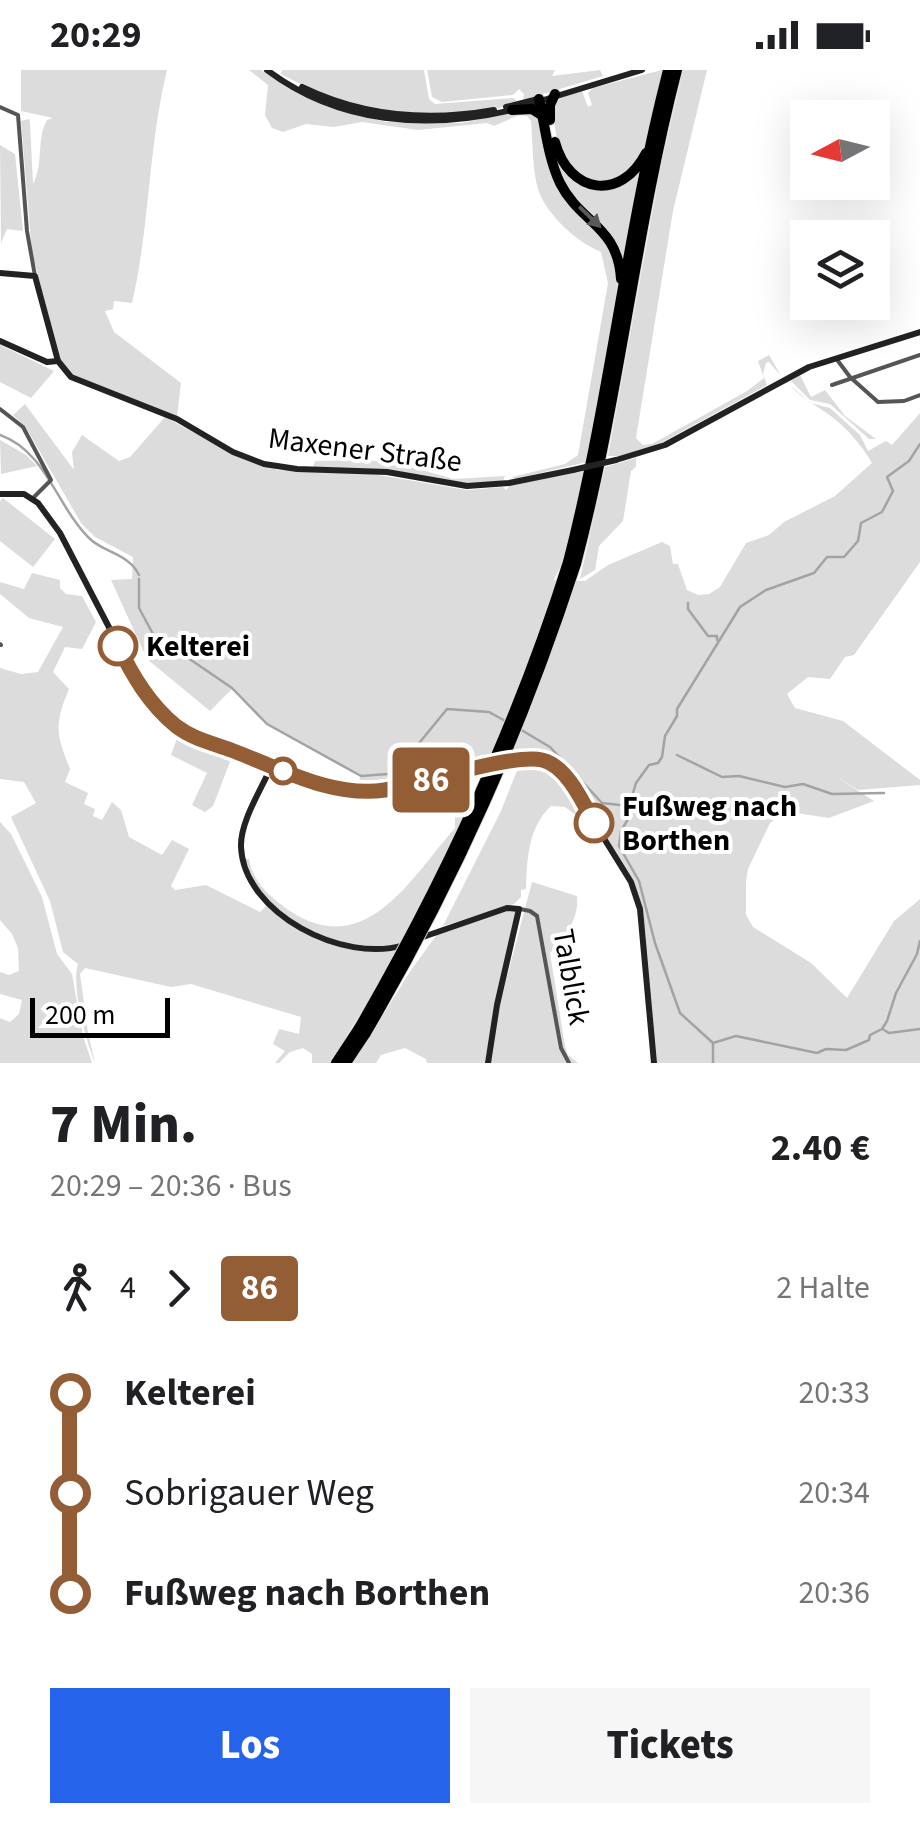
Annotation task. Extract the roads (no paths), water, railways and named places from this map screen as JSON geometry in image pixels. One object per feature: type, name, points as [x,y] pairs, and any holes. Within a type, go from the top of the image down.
[{"type":"highway","points":[[572,563],[668,70]]},
{"type":"highway","points":[[346,1063],[478,803],[572,563],[614,404],[654,172],[677,70]]},
{"type":"highway","points":[[546,97],[546,118],[560,183],[618,252],[623,300]]},
{"type":"highway","points":[[546,97],[550,105],[546,118]]},
{"type":"highway","points":[[512,110],[532,109],[546,118],[564,166],[590,184],[613,184],[630,176],[652,138]]},
{"type":"highway","points":[[336,1063],[362,1030]]},
{"type":"street","points":[[270,70],[308,94],[365,115],[450,122],[512,110],[546,97]]},
{"type":"street","points":[[270,70],[322,96],[366,110],[413,117],[460,116],[642,70]]},
{"type":"street","points":[[0,106],[18,114],[27,231],[58,361]]},
{"type":"street","points":[[0,273],[35,276]]},
{"type":"street","name":"Maxener Straße","points":[[0,340],[47,362],[58,361],[71,376],[177,419],[233,452],[264,464],[388,472],[467,486],[509,483],[573,470],[665,445],[768,387],[836,357],[920,332]]},
{"type":"street","points":[[832,384],[920,355]]},
{"type":"street","points":[[836,357],[850,377],[878,402],[904,402],[920,395]]},
{"type":"street","points":[[0,409],[24,427],[51,480],[33,498]]},
{"type":"street","points":[[0,494],[16,492],[33,498],[60,533],[130,670],[156,708],[198,740],[335,788],[370,792],[522,759],[553,764],[567,779],[621,864],[640,910],[654,1063]]},
{"type":"street","points":[[271,766],[242,834],[242,860],[256,891],[304,931],[340,944],[392,948],[507,908],[519,909],[488,1063]]},
{"type":"street","name":"Talblick","points":[[519,909],[536,916],[561,1048],[570,1063]]},
{"type":"waterway","points":[[0,435],[29,454],[90,539],[129,562],[139,575]]},
{"type":"waterway","points":[[629,806],[636,783],[649,765],[658,763],[662,757],[665,736],[677,709],[740,607],[766,590],[814,573],[827,557],[844,557],[858,541],[861,523],[882,512],[893,491],[887,477],[909,461],[920,444]]},
{"type":"waterway","points":[[139,579],[139,608],[153,634],[232,688],[267,724],[361,776],[388,774],[398,769],[447,709],[489,712],[507,722]]},
{"type":"waterway","points":[[688,603],[688,609],[708,636],[717,636],[717,640]]},
{"type":"waterway","points":[[518,728],[550,747],[602,803],[629,806],[631,814],[621,831],[619,846],[639,881],[655,943],[680,1013],[713,1043],[713,1063]]},
{"type":"waterway","points":[[677,755],[722,777],[739,776],[785,787],[803,784],[832,794],[884,793]]},
{"type":"waterway","points":[[713,1043],[736,1036],[817,1053],[826,1049],[846,1050],[869,1040],[887,1021],[920,941]]},
{"type":"waterway","points":[[884,1030],[889,1033],[920,1029]]},
{"type":"place","name":"Kelterei","points":[[118,646]]},
{"type":"place","name":"Fußweg nach Borthen","points":[[594,823]]}]
